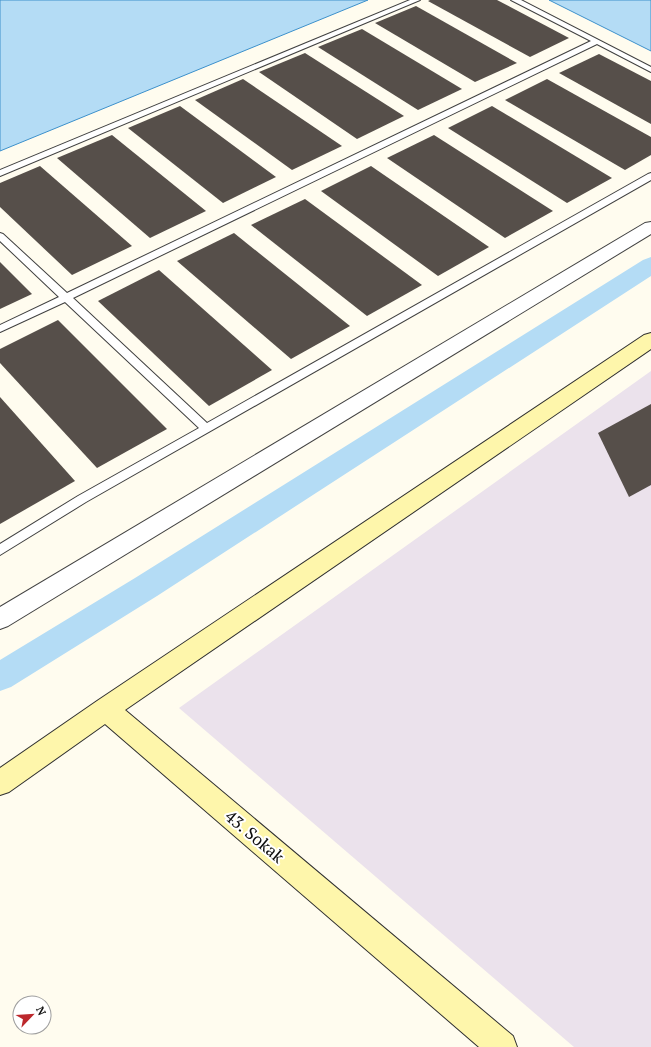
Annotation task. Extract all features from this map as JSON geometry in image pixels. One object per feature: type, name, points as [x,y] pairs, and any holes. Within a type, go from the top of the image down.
[{"type":"street","points":[[0,619],[651,227]]},
{"type":"street","points":[[0,783],[106,709],[651,340]]},
{"type":"street","name":"43. Sokak","points":[[106,709],[502,1047]]},
{"type":"lane","points":[[0,173],[416,0]]},
{"type":"lane","points":[[515,0],[651,70]]},
{"type":"lane","points":[[0,329],[597,41]]},
{"type":"lane","points":[[0,550],[82,499],[651,176]]},
{"type":"lane","points":[[0,236],[206,428]]},
{"type":"shaded area","points":[[651,371],[651,1047],[574,1047],[179,708]]},
{"type":"water","points":[[0,0],[368,0],[0,151]]},
{"type":"water","points":[[549,0],[651,0],[651,51]]},
{"type":"building","points":[[497,0],[569,38],[530,57],[428,1]]},
{"type":"building","points":[[416,6],[517,63],[475,82],[375,23]]},
{"type":"building","points":[[362,29],[462,89],[418,110],[318,47]]},
{"type":"building","points":[[305,53],[404,116],[357,139],[259,72]]},
{"type":"building","points":[[599,54],[651,81],[651,124],[559,73]]},
{"type":"building","points":[[243,79],[342,146],[292,170],[195,100]]},
{"type":"building","points":[[547,79],[651,137],[651,155],[625,170],[505,100]]},
{"type":"building","points":[[180,106],[276,177],[223,203],[128,128]]},
{"type":"building","points":[[492,106],[612,178],[567,203],[448,128]]},
{"type":"building","points":[[112,135],[206,211],[150,238],[57,158]]},
{"type":"building","points":[[434,135],[553,211],[505,238],[387,158]]},
{"type":"building","points":[[40,166],[132,246],[72,275],[0,207],[0,183]]},
{"type":"building","points":[[371,166],[489,247],[438,276],[321,191]]},
{"type":"building","points":[[305,199],[422,285],[367,316],[251,225]]},
{"type":"building","points":[[234,233],[350,326],[291,359],[177,261]]},
{"type":"building","points":[[0,262],[32,294],[0,309]]},
{"type":"building","points":[[159,270],[272,370],[209,406],[98,301]]},
{"type":"building","points":[[58,320],[167,429],[97,468],[0,363],[0,349]]},
{"type":"building","points":[[0,397],[75,481],[0,524]]},
{"type":"building","points":[[651,404],[651,485],[629,497],[598,433]]},
{"type":"waterway","points":[[0,677],[146,587],[651,265]]}]
